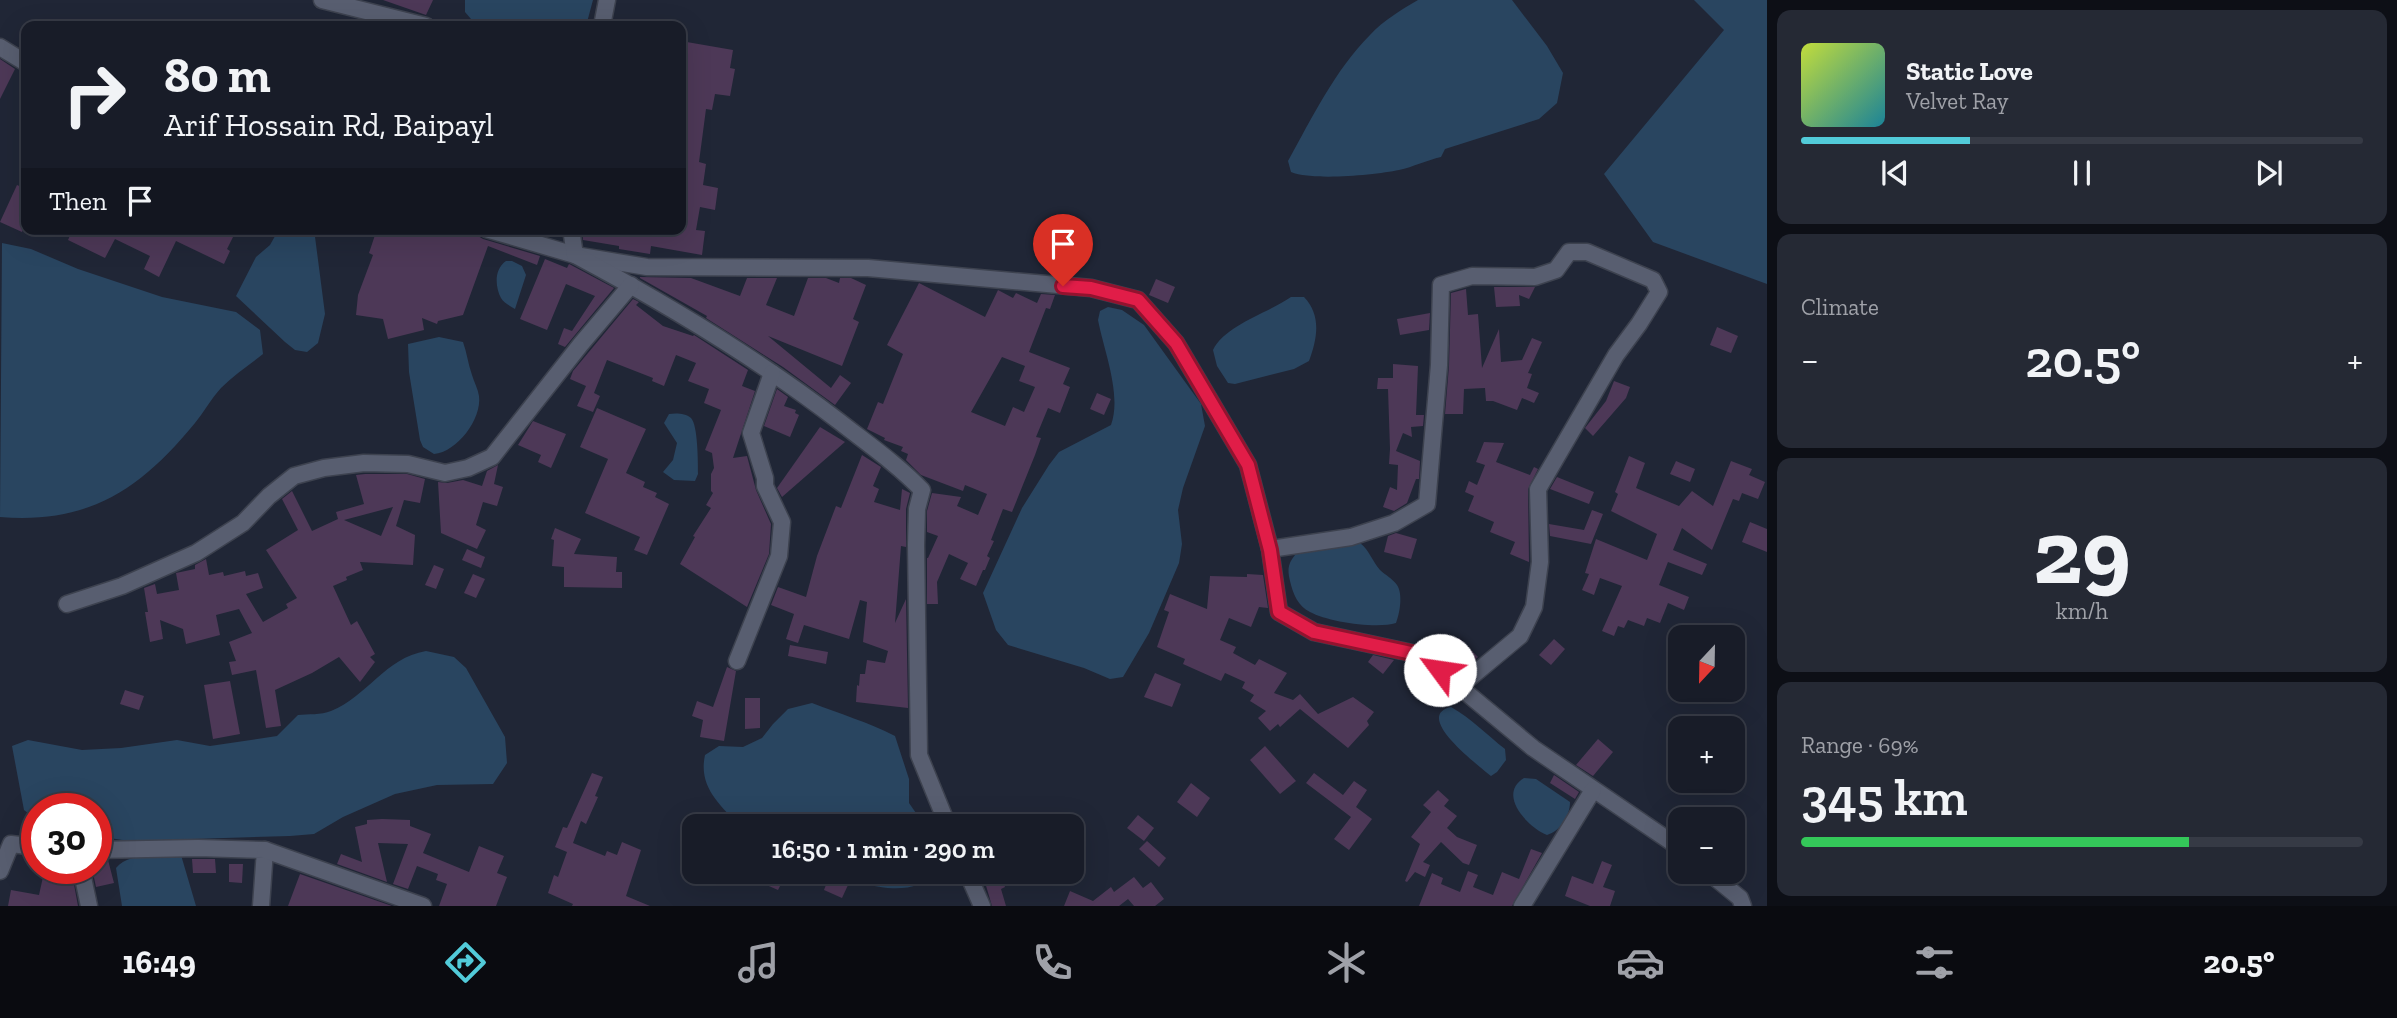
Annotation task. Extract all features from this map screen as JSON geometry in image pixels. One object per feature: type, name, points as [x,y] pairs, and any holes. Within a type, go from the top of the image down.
[{"type":"street","points":[[322,0],[406,21]]},
{"type":"street","points":[[603,21],[607,0]]},
{"type":"street","points":[[0,47],[21,60]]},
{"type":"street","points":[[506,235],[575,256],[648,267],[868,268],[1091,288],[1138,300],[1176,343],[1248,465],[1270,550],[1279,612],[1314,632],[1421,655],[1533,748],[1668,840]]},
{"type":"street","points":[[572,235],[575,256]]},
{"type":"street","points":[[1270,550],[1351,537],[1394,523],[1427,504],[1439,365],[1441,285],[1472,276],[1535,277],[1556,270],[1569,252],[1587,252],[1653,280],[1659,292],[1616,355],[1538,489],[1540,562],[1534,607],[1520,636],[1460,686]]},
{"type":"street","points":[[575,256],[631,285],[772,373],[904,471],[922,490],[917,509],[916,545],[919,755],[943,814]]},
{"type":"street","points":[[67,604],[122,586],[196,553],[243,523],[269,496],[294,476],[324,468],[364,463],[408,464],[445,473],[468,468],[492,457],[631,285]]},
{"type":"street","points":[[737,661],[779,556],[782,528],[779,513],[765,486],[751,433],[772,373]]},
{"type":"street","points":[[1522,906],[1593,790]]},
{"type":"street","points":[[0,871],[6,841]]},
{"type":"street","points":[[112,850],[265,850],[423,906]]},
{"type":"street","points":[[261,906],[265,850]]},
{"type":"street","points":[[84,884],[89,906]]},
{"type":"street","points":[[972,884],[982,906]]},
{"type":"street","points":[[1723,884],[1740,898],[1743,906]]},
{"type":"water","points":[[465,0],[593,0],[587,21],[473,21],[465,12]]},
{"type":"water","points":[[1418,0],[1512,0],[1547,46],[1563,73],[1557,103],[1539,119],[1445,149],[1441,157],[1404,169],[1344,176],[1314,176],[1291,172],[1288,161],[1346,63],[1381,25]]},
{"type":"water","points":[[1694,0],[1767,0],[1767,284],[1653,242],[1604,174],[1724,30]]},
{"type":"water","points":[[276,235],[315,235],[325,314],[318,343],[307,352],[295,350],[236,296],[256,257],[270,245]]},
{"type":"water","points":[[2,243],[31,249],[78,269],[162,297],[236,312],[260,330],[263,354],[221,388],[174,447],[133,484],[110,498],[60,515],[0,517]]},
{"type":"water","points":[[506,261],[522,266],[526,275],[515,309],[502,300],[498,289],[499,269]]},
{"type":"water","points":[[1291,297],[1304,297],[1316,320],[1316,336],[1309,361],[1294,369],[1235,384],[1228,383],[1217,366],[1213,350],[1219,341],[1237,326]]},
{"type":"water","points":[[1108,307],[1122,310],[1144,325],[1201,404],[1205,426],[1178,510],[1182,544],[1179,563],[1149,633],[1123,677],[1110,679],[1084,668],[1008,645],[996,630],[983,593],[1022,508],[1049,465],[1059,452],[1111,425],[1114,413],[1113,387],[1098,320],[1100,311]]},
{"type":"water","points":[[439,337],[463,342],[479,405],[472,424],[459,441],[443,452],[434,454],[423,447],[420,440],[409,372],[408,344]]},
{"type":"water","points":[[669,414],[686,415],[693,422],[698,462],[695,481],[674,480],[663,472],[673,460],[677,443],[664,423]]},
{"type":"water","points":[[1360,543],[1380,570],[1393,580],[1399,589],[1400,604],[1396,623],[1365,625],[1328,619],[1306,609],[1294,595],[1289,569],[1290,562],[1298,552]]},
{"type":"water","points":[[426,651],[454,657],[466,668],[505,737],[507,763],[493,784],[437,785],[395,794],[343,817],[314,834],[129,841],[112,838],[112,793],[21,794],[12,746],[28,740],[82,750],[177,740],[210,746],[277,736],[298,715],[331,711],[356,696],[399,661]]},
{"type":"water","points":[[812,703],[895,736],[909,779],[909,803],[917,814],[728,814],[708,786],[705,777],[705,755],[719,746],[743,747],[762,738],[788,709]]},
{"type":"water","points":[[1451,707],[1505,749],[1506,760],[1491,776],[1443,730],[1439,720],[1441,712]]},
{"type":"water","points":[[1524,778],[1536,779],[1570,802],[1563,822],[1552,833],[1547,835],[1539,831],[1518,810],[1513,793],[1516,785]]},
{"type":"water","points":[[181,855],[196,906],[122,906],[116,868],[122,862],[138,857]]},
{"type":"water","points":[[866,884],[918,884],[901,888]]},
{"type":"building","points":[[383,0],[433,0],[426,15]]},
{"type":"building","points":[[686,42],[733,50],[730,68],[735,69],[730,96],[715,94],[712,110],[706,109],[699,162],[706,164],[703,185],[718,188],[715,210],[700,207],[696,230],[705,231],[702,255],[651,246],[650,254],[583,240],[583,235],[686,235]]},
{"type":"building","points":[[0,59],[15,69],[0,99]]},
{"type":"building","points":[[17,185],[21,187],[21,232],[0,222]]},
{"type":"building","points":[[70,235],[234,235],[224,264],[176,241],[159,277],[144,269],[150,256],[115,239],[105,258],[68,240]]},
{"type":"building","points":[[375,235],[476,235],[540,256],[537,265],[488,246],[463,315],[438,321],[437,324],[422,318],[424,330],[388,339],[383,319],[356,315],[358,295],[373,255],[369,253]]},
{"type":"building","points":[[545,259],[567,268],[569,264],[614,288],[565,347],[558,344],[564,328],[572,331],[595,296],[566,284],[547,330],[520,319]]},
{"type":"building","points":[[640,277],[691,278],[740,296],[747,278],[777,278],[766,305],[794,316],[808,278],[826,278],[839,283],[840,278],[851,278],[866,285],[853,319],[859,322],[842,366],[768,336],[831,388],[840,375],[851,383],[835,405],[783,367],[706,318],[707,316]]},
{"type":"building","points":[[1156,279],[1175,287],[1168,303],[1149,295]]},
{"type":"building","points":[[919,283],[985,317],[998,290],[1013,298],[1016,293],[1037,303],[1041,294],[1055,295],[1050,309],[1046,308],[1029,352],[1070,368],[1063,384],[1070,387],[1060,413],[1048,408],[1036,437],[1041,438],[1012,512],[1003,509],[991,540],[994,541],[987,556],[990,558],[976,586],[960,579],[968,563],[949,554],[937,582],[938,604],[927,604],[927,558],[938,536],[927,532],[927,511],[932,493],[961,497],[957,506],[978,515],[987,494],[965,485],[963,491],[921,475],[906,460],[908,454],[901,451],[903,447],[884,440],[885,438],[867,429],[878,402],[883,404],[903,354],[887,345]],"holes":[[[1002,357],[1025,366],[1019,381],[1035,387],[1024,412],[1013,407],[1005,426],[971,412]]]},
{"type":"building","points":[[1494,287],[1535,287],[1529,299],[1519,295],[1520,306],[1496,307]]},
{"type":"building","points":[[1466,289],[1468,315],[1478,314],[1482,368],[1499,329],[1501,362],[1522,360],[1532,338],[1542,342],[1528,373],[1532,374],[1527,388],[1539,393],[1534,403],[1522,398],[1517,410],[1486,401],[1485,388],[1464,389],[1463,414],[1445,414],[1451,293]]},
{"type":"building","points":[[633,299],[639,302],[636,305],[663,326],[694,335],[748,370],[742,386],[755,391],[733,458],[747,456],[756,490],[771,524],[769,554],[747,607],[680,564],[695,537],[693,536],[711,508],[706,505],[713,493],[711,474],[714,468],[712,453],[705,450],[721,410],[704,403],[709,389],[688,381],[696,363],[676,355],[664,386],[652,381],[653,378],[607,360],[594,393],[600,396],[593,412],[577,406],[586,386],[570,379],[573,371]]},
{"type":"building","points":[[1430,313],[1429,330],[1400,335],[1397,319]]},
{"type":"building","points":[[1717,327],[1738,336],[1731,353],[1710,345]]},
{"type":"building","points":[[1393,364],[1418,366],[1416,415],[1424,415],[1423,426],[1411,427],[1412,437],[1403,433],[1396,451],[1420,461],[1419,479],[1416,479],[1407,503],[1394,511],[1383,507],[1390,487],[1397,490],[1398,465],[1389,464],[1388,389],[1377,389],[1378,378],[1393,378]]},
{"type":"building","points":[[1614,381],[1630,387],[1626,398],[1593,436],[1585,428],[1606,401]]},
{"type":"building","points":[[777,389],[788,397],[784,406],[796,410],[795,413],[799,415],[790,437],[764,426]]},
{"type":"building","points":[[1097,393],[1111,399],[1104,415],[1090,409]]},
{"type":"building","points":[[597,408],[646,429],[626,473],[645,482],[643,487],[657,493],[655,497],[669,504],[647,555],[634,550],[640,537],[585,513],[608,459],[580,447]]},
{"type":"building","points":[[533,421],[566,434],[551,468],[538,462],[541,455],[518,445]]},
{"type":"building","points":[[820,427],[845,442],[782,497],[777,488]]},
{"type":"building","points":[[1484,442],[1504,443],[1496,462],[1530,475],[1534,467],[1538,469],[1528,489],[1529,562],[1510,554],[1515,542],[1490,532],[1494,522],[1468,511],[1474,496],[1465,492],[1469,481],[1477,485],[1485,465],[1476,462]]},
{"type":"building","points":[[862,455],[881,467],[873,486],[879,489],[874,502],[900,510],[902,489],[910,493],[906,509],[906,547],[901,546],[895,623],[906,599],[908,708],[856,702],[857,685],[859,686],[860,674],[865,674],[867,660],[885,663],[888,651],[863,642],[867,602],[860,600],[849,639],[804,625],[798,643],[786,639],[794,614],[771,605],[778,587],[806,597],[817,556],[836,506],[841,508]]},
{"type":"building","points":[[1629,456],[1645,463],[1636,488],[1679,506],[1692,491],[1713,506],[1731,461],[1752,469],[1749,475],[1765,482],[1758,499],[1742,493],[1739,501],[1733,499],[1712,550],[1682,528],[1673,550],[1707,564],[1702,575],[1668,562],[1659,585],[1689,597],[1684,610],[1668,603],[1660,623],[1647,618],[1644,626],[1628,620],[1624,628],[1618,626],[1614,636],[1602,631],[1622,586],[1600,578],[1594,595],[1582,590],[1589,574],[1585,573],[1596,539],[1647,560],[1657,534],[1611,511],[1618,494],[1615,492]]},
{"type":"building","points":[[1676,461],[1695,469],[1690,482],[1670,474]]},
{"type":"building","points":[[498,465],[494,484],[503,487],[497,506],[483,502],[476,525],[486,530],[477,549],[441,533],[438,482],[463,480],[482,486],[487,471]]},
{"type":"building","points":[[407,474],[425,479],[420,503],[404,500],[396,526],[415,535],[413,565],[360,562],[363,570],[333,586],[351,625],[357,621],[375,654],[370,657],[375,662],[360,682],[339,657],[275,690],[281,726],[266,728],[256,670],[232,675],[229,662],[236,661],[229,642],[252,633],[239,609],[216,615],[220,635],[186,644],[183,629],[160,620],[163,639],[150,642],[144,588],[155,584],[157,594],[179,590],[176,573],[195,569],[195,565],[206,559],[209,575],[223,572],[224,576],[245,571],[246,576],[258,573],[263,588],[246,594],[263,622],[288,608],[286,604],[297,598],[266,550],[298,530],[282,499],[292,491],[312,531],[338,519],[336,512],[364,504],[356,475]],"holes":[[[393,507],[381,536],[344,520]]]},
{"type":"building","points":[[1557,477],[1594,492],[1589,504],[1550,489]]},
{"type":"building","points":[[1592,510],[1603,514],[1591,544],[1550,536],[1549,524],[1584,530]]},
{"type":"building","points":[[1750,522],[1767,529],[1767,552],[1742,542]]},
{"type":"building","points":[[555,528],[581,539],[574,554],[617,557],[616,572],[622,572],[622,588],[564,587],[564,567],[552,566],[554,540],[551,539]]},
{"type":"building","points":[[1396,533],[1417,539],[1411,559],[1384,552],[1388,536]]},
{"type":"building","points":[[467,549],[485,557],[481,568],[462,560]]},
{"type":"building","points":[[434,565],[444,569],[436,589],[425,585]]},
{"type":"building","points":[[473,574],[485,579],[476,598],[464,593]]},
{"type":"building","points":[[1247,574],[1263,575],[1268,608],[1259,607],[1251,627],[1229,618],[1220,640],[1236,647],[1233,653],[1255,665],[1259,659],[1287,673],[1274,693],[1293,700],[1300,694],[1318,714],[1353,697],[1374,712],[1367,721],[1369,725],[1348,748],[1300,709],[1280,727],[1278,724],[1270,731],[1258,718],[1266,711],[1250,701],[1254,695],[1242,688],[1245,682],[1225,673],[1221,681],[1183,664],[1185,659],[1157,647],[1169,612],[1164,610],[1170,594],[1207,609],[1210,576],[1247,577]]},
{"type":"building","points":[[1459,638],[1478,657],[1464,669],[1458,662],[1453,668],[1440,657]]},
{"type":"building","points":[[1554,639],[1565,649],[1551,665],[1539,655]]},
{"type":"building","points":[[790,645],[828,652],[826,664],[788,656]]},
{"type":"building","points":[[1373,655],[1394,660],[1383,674],[1368,662]]},
{"type":"building","points":[[727,667],[736,671],[724,741],[700,737],[703,720],[692,716],[697,701],[713,707]]},
{"type":"building","points":[[1155,673],[1181,684],[1172,707],[1144,697]]},
{"type":"building","points":[[230,681],[240,734],[213,739],[204,685]]},
{"type":"building","points":[[125,690],[144,696],[139,710],[120,704]]},
{"type":"building","points":[[745,698],[760,698],[760,728],[745,729]]},
{"type":"building","points":[[1598,739],[1613,752],[1593,776],[1576,765]]},
{"type":"building","points":[[1265,746],[1296,781],[1280,794],[1250,760]]},
{"type":"building","points":[[592,773],[603,777],[595,796],[598,797],[586,824],[581,821],[573,843],[605,856],[607,851],[617,855],[622,842],[641,850],[626,896],[650,906],[572,906],[573,904],[548,893],[554,875],[558,877],[567,852],[555,847],[563,827],[567,828]]},
{"type":"building","points":[[1314,773],[1343,795],[1354,781],[1367,790],[1356,807],[1372,819],[1349,850],[1334,839],[1351,817],[1306,783]]},
{"type":"building","points":[[1554,775],[1579,792],[1575,799],[1550,783]]},
{"type":"building","points":[[1191,783],[1210,798],[1197,817],[1177,802]]},
{"type":"building","points":[[1438,790],[1449,800],[1444,806],[1457,816],[1447,828],[1457,837],[1477,845],[1469,865],[1463,863],[1441,842],[1423,862],[1430,865],[1425,877],[1415,872],[1407,882],[1405,881],[1420,844],[1411,837],[1431,812],[1423,805]]},
{"type":"building","points":[[1138,815],[1154,828],[1144,841],[1127,828]]},
{"type":"building","points":[[367,820],[410,820],[410,826],[431,834],[423,853],[469,872],[479,846],[504,856],[497,873],[507,877],[496,906],[439,906],[447,884],[436,880],[438,874],[417,866],[408,889],[393,884],[408,844],[378,843],[387,882],[337,864],[341,854],[362,862],[355,827],[367,824]]},
{"type":"building","points":[[1147,841],[1166,858],[1159,867],[1139,849]]},
{"type":"building","points":[[1531,849],[1542,853],[1512,906],[1419,906],[1432,873],[1443,878],[1441,884],[1460,892],[1468,871],[1478,875],[1473,887],[1493,895],[1502,872],[1519,879]]},
{"type":"building","points":[[192,859],[215,859],[216,873],[193,873]]},
{"type":"building","points":[[1602,861],[1612,865],[1603,887],[1615,891],[1610,906],[1590,906],[1565,896],[1572,876],[1593,884]]},
{"type":"building","points":[[229,864],[243,864],[242,883],[229,882]]},
{"type":"building","points":[[300,874],[392,906],[288,906]]},
{"type":"building","points":[[1134,877],[1143,888],[1151,882],[1164,899],[1155,906],[1134,906],[1128,899],[1119,906],[1064,906],[1070,891],[1093,901],[1111,887],[1114,892]]},
{"type":"building","points":[[41,884],[74,884],[78,906],[8,906],[11,890],[39,895]]},
{"type":"building","points":[[764,884],[781,884],[778,890]]},
{"type":"building","points":[[826,884],[848,885],[842,898],[824,890]]},
{"type":"building","points":[[986,884],[1004,884],[1005,887],[1001,889],[1006,906],[992,906]]},
{"type":"route","points":[[1063,286],[1091,288],[1138,300],[1176,343],[1248,465],[1270,550],[1279,612],[1314,632],[1421,655],[1440,670]]}]
